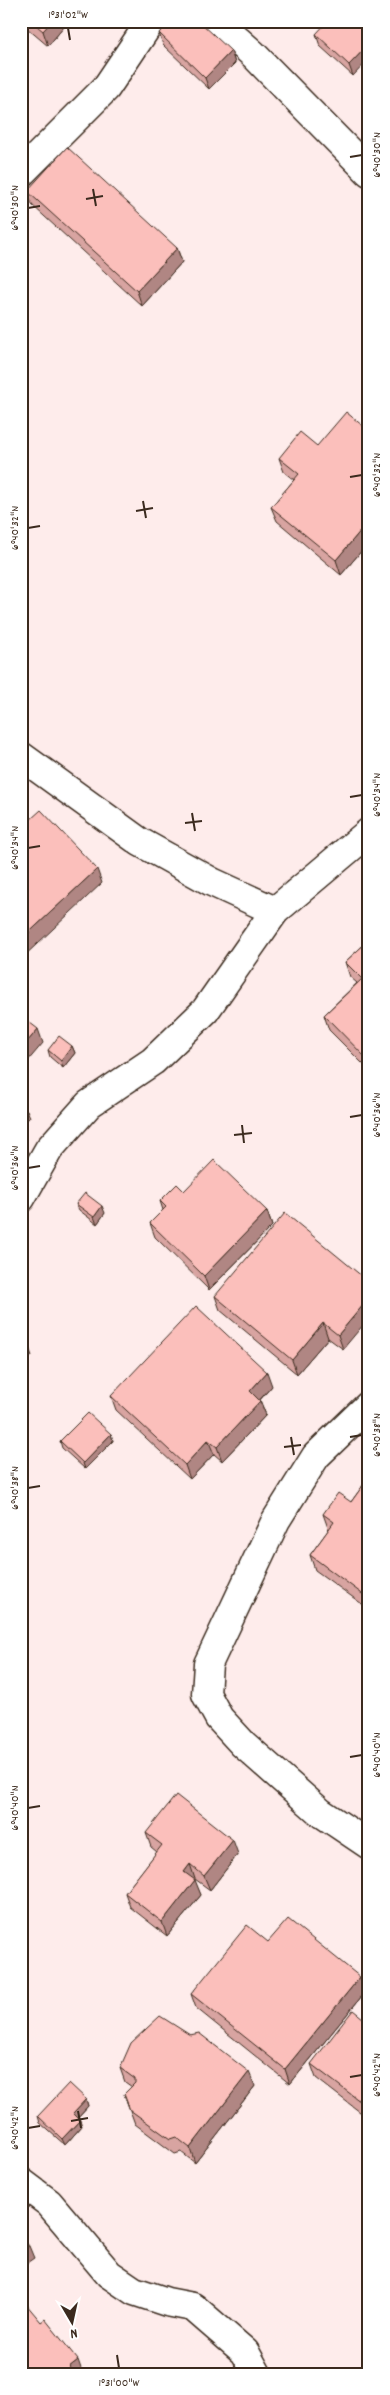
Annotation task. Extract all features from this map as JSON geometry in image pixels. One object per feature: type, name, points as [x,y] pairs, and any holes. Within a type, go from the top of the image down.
[{"type":"street","points":[[21,173],[106,88],[151,21]]},
{"type":"street","points":[[216,21],[253,54],[369,172]]},
{"type":"street","points":[[21,756],[140,842],[212,882],[274,912]]},
{"type":"street","points":[[21,1198],[49,1149],[89,1104],[153,1061],[205,1011],[274,912],[369,832]]},
{"type":"street","points":[[369,1406],[316,1456],[276,1520],[208,1664],[206,1694],[219,1718],[243,1744],[320,1812],[369,1845]]},
{"type":"street","points":[[21,2182],[49,2203],[109,2274],[134,2292],[193,2308],[245,2352],[258,2374]]},
{"type":"building","points":[[31,21],[52,21],[43,31]]},
{"type":"building","points":[[170,21],[199,21],[231,51],[205,78],[159,33]]},
{"type":"building","points":[[328,21],[369,21],[369,44],[349,65],[316,34]]},
{"type":"building","points":[[67,147],[177,248],[137,291],[27,191]]},
{"type":"building","points":[[346,412],[369,431],[369,524],[367,523],[336,560],[271,507],[299,474],[279,458],[300,432],[317,446]]},
{"type":"building","points":[[41,810],[97,869],[21,940],[21,828]]},
{"type":"building","points":[[369,940],[369,1061],[324,1015],[362,979],[345,962]]},
{"type":"building","points":[[21,1016],[38,1029],[21,1049]]},
{"type":"building","points":[[59,1036],[72,1046],[61,1061],[48,1050]]},
{"type":"building","points":[[21,1105],[27,1110],[21,1117]]},
{"type":"building","points":[[214,1160],[267,1211],[204,1276],[150,1223],[166,1207],[160,1201],[177,1184],[184,1191]]},
{"type":"building","points":[[85,1193],[102,1206],[94,1217],[76,1204]]},
{"type":"building","points":[[285,1213],[369,1282],[369,1298],[338,1335],[323,1323],[292,1360],[215,1296]]},
{"type":"building","points":[[196,1306],[267,1372],[250,1391],[260,1401],[217,1447],[208,1440],[185,1465],[111,1396]]},
{"type":"building","points":[[21,1336],[27,1342],[21,1347]]},
{"type":"building","points":[[88,1413],[111,1434],[83,1463],[60,1441]]},
{"type":"building","points":[[369,1477],[369,1599],[310,1555],[334,1522],[323,1514],[338,1493],[351,1502]]},
{"type":"building","points":[[369,1637],[369,1648],[363,1645]]},
{"type":"building","points":[[176,1795],[233,1840],[204,1876],[190,1864],[184,1872],[195,1880],[162,1922],[125,1893],[162,1845],[146,1833]]},
{"type":"building","points":[[288,1919],[360,1977],[285,2069],[191,1994],[247,1925],[268,1942]]},
{"type":"building","points":[[353,2010],[369,2023],[369,2108],[311,2064]]},
{"type":"building","points":[[160,2016],[190,2035],[199,2033],[249,2072],[190,2148],[176,2137],[170,2139],[130,2110],[124,2094],[135,2083],[135,2079],[120,2068],[131,2043]]},
{"type":"building","points":[[69,2083],[86,2099],[73,2113],[80,2120],[62,2139],[38,2116]]},
{"type":"building","points":[[21,2236],[29,2246],[21,2253]]},
{"type":"building","points":[[21,2298],[41,2322],[45,2319],[78,2360],[69,2367],[75,2374],[21,2374]]}]
